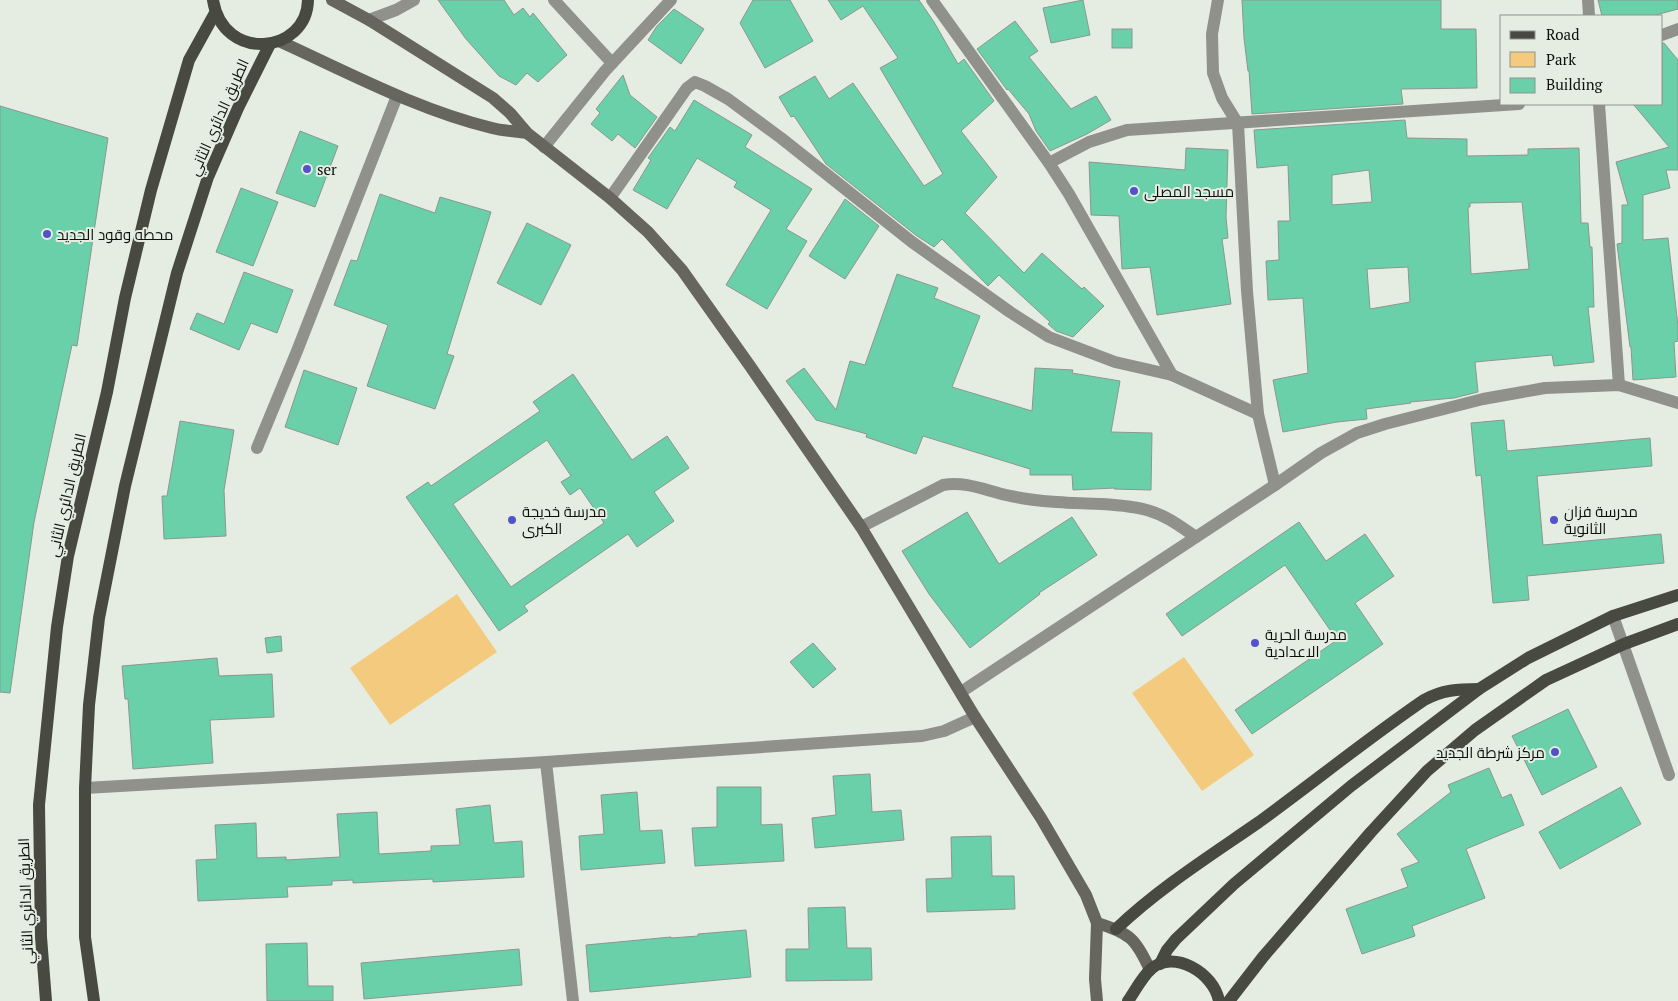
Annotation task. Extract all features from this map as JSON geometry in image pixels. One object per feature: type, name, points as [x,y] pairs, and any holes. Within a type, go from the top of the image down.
[{"type":"main road","points":[[213,0],[215,13],[224,28],[237,38],[253,44],[274,42],[293,32],[303,18],[308,0]]},
{"type":"main road","name":"الطريق الدائري الثاني","points":[[46,1001],[41,936],[39,805],[57,627],[68,556],[107,392],[125,298],[151,190],[189,60],[215,13]]},
{"type":"main road","name":"الطريق الدائري الثاني","points":[[94,1001],[85,936],[84,788],[89,705],[99,618],[125,486],[177,272],[208,176],[238,108],[274,42]]},
{"type":"main road","points":[[1128,1001],[1176,939],[1234,884],[1350,786],[1479,689],[1528,658],[1614,616],[1678,595]]},
{"type":"main road","points":[[1229,1001],[1263,957],[1427,771],[1475,730],[1546,680],[1624,644],[1678,624]]},
{"type":"main road","points":[[1116,929],[1158,893],[1260,821],[1424,700],[1434,694],[1449,690],[1479,689]]},
{"type":"main road","points":[[1155,967],[1178,963],[1195,968],[1209,979],[1218,994],[1219,1001]]},
{"type":"street","points":[[332,0],[369,20],[493,98],[510,113],[526,132],[610,198],[648,232],[682,270],[861,527],[975,717],[1041,818],[1086,895],[1097,923],[1095,979],[1097,1001]]},
{"type":"street","points":[[369,20],[396,10],[414,0]]},
{"type":"street","points":[[554,0],[612,63]]},
{"type":"street","points":[[544,147],[612,63],[671,0]]},
{"type":"street","points":[[932,0],[1069,194],[1172,375]]},
{"type":"street","points":[[1218,0],[1212,34],[1213,73],[1222,98],[1238,124],[1247,291],[1258,414],[1275,485]]},
{"type":"street","points":[[1588,0],[1589,15]]},
{"type":"street","points":[[1663,35],[1678,29]]},
{"type":"street","points":[[274,42],[397,96],[494,129],[526,132]]},
{"type":"street","points":[[610,198],[686,88],[695,82],[728,99],[781,138],[912,242],[1010,312],[1049,337],[1115,362],[1172,375],[1258,414]]},
{"type":"street","points":[[257,448],[397,96]]},
{"type":"street","points":[[1048,163],[1089,142],[1127,130],[1500,105]]},
{"type":"street","points":[[1599,105],[1619,384]]},
{"type":"street","points":[[961,692],[1337,442],[1356,433],[1483,399],[1546,388],[1619,384],[1678,403]]},
{"type":"street","points":[[861,527],[943,485],[954,483],[1008,496],[1045,501],[1129,506],[1150,510],[1164,516],[1196,536]]},
{"type":"street","points":[[1614,616],[1669,774]]},
{"type":"street","points":[[84,788],[546,762],[922,736],[944,731],[975,717]]},
{"type":"street","points":[[546,762],[573,1001]]},
{"type":"street","points":[[1097,923],[1116,929],[1128,936],[1139,946],[1155,967]]},
{"type":"green space","points":[[457,594],[497,652],[390,725],[350,668]]},
{"type":"green space","points":[[1184,657],[1254,755],[1202,791],[1132,693]]},
{"type":"building","points":[[438,0],[504,0],[514,15],[523,8],[530,17],[533,13],[567,55],[538,82],[527,73],[516,85],[499,76],[466,39]]},
{"type":"building","points":[[753,0],[790,0],[813,41],[765,68],[740,23]]},
{"type":"building","points":[[828,0],[919,0],[958,64],[964,59],[994,101],[961,131],[997,177],[965,213],[1024,273],[1042,253],[1104,306],[1073,337],[1056,331],[1048,324],[1050,322],[999,275],[988,286],[942,239],[934,247],[917,236],[826,164],[794,116],[791,117],[779,97],[815,76],[829,99],[853,83],[924,186],[943,174],[880,68],[898,58],[863,6],[841,20]]},
{"type":"building","points":[[1083,0],[1090,35],[1051,43],[1043,8]]},
{"type":"building","points":[[1242,0],[1441,0],[1441,29],[1476,29],[1477,88],[1401,89],[1403,104],[1252,114]]},
{"type":"building","points":[[1598,0],[1678,0],[1678,9],[1656,15],[1602,15]]},
{"type":"building","points":[[674,9],[704,29],[681,64],[648,40],[657,26]]},
{"type":"building","points":[[1015,21],[1038,51],[1029,57],[1071,109],[1096,96],[1111,120],[1087,134],[1050,151],[1036,131],[1029,114],[1007,90],[977,49]]},
{"type":"building","points":[[1112,29],[1132,29],[1132,48],[1112,48]]},
{"type":"building","points":[[1663,43],[1678,60],[1678,170],[1666,170],[1670,188],[1643,195],[1643,240],[1668,238],[1678,326],[1678,341],[1674,342],[1676,377],[1633,380],[1631,347],[1617,244],[1622,243],[1622,205],[1628,205],[1616,162],[1669,147],[1634,105],[1663,105]]},
{"type":"building","points":[[623,75],[630,95],[657,117],[635,148],[618,134],[612,141],[591,124],[600,113],[596,109]]},
{"type":"building","points":[[694,100],[752,135],[745,147],[812,189],[786,229],[807,241],[767,309],[726,285],[771,210],[734,187],[737,182],[697,158],[667,209],[633,190],[651,160],[648,158],[670,127],[675,131]]},
{"type":"building","points":[[0,106],[108,138],[77,346],[72,345],[34,522],[10,693],[0,692]]},
{"type":"building","points":[[1405,120],[1407,138],[1467,139],[1467,156],[1528,155],[1528,149],[1579,148],[1581,223],[1588,223],[1590,247],[1592,247],[1594,307],[1588,307],[1594,362],[1554,366],[1552,355],[1475,362],[1478,392],[1454,398],[1366,409],[1367,419],[1337,422],[1283,432],[1273,380],[1308,373],[1303,298],[1268,300],[1266,261],[1279,260],[1278,221],[1290,221],[1288,165],[1257,168],[1254,130]],"holes":[[[1369,170],[1372,202],[1332,205],[1332,175]],[[1522,202],[1529,269],[1471,274],[1468,207],[1470,207],[1470,203]],[[1408,267],[1410,302],[1370,309],[1367,269]]]},
{"type":"building","name":"ser","points":[[300,131],[338,146],[315,207],[276,193]]},
{"type":"building","points":[[1186,148],[1228,150],[1226,217],[1228,238],[1222,239],[1231,304],[1157,315],[1150,267],[1122,269],[1119,216],[1091,215],[1089,162],[1185,170]]},
{"type":"building","points":[[241,188],[278,202],[253,266],[216,252]]},
{"type":"building","points":[[380,194],[435,213],[440,197],[491,212],[447,354],[454,356],[435,409],[367,386],[388,325],[334,305],[351,260],[357,261]]},
{"type":"building","points":[[845,199],[879,226],[845,279],[809,256]]},
{"type":"building","points":[[527,223],[571,245],[541,305],[497,283]]},
{"type":"building","points":[[244,272],[293,290],[277,333],[251,323],[239,350],[190,329],[197,313],[224,324]]},
{"type":"building","points":[[897,274],[938,288],[934,298],[980,316],[952,387],[1032,411],[1035,368],[1073,370],[1072,373],[1120,381],[1111,432],[1152,433],[1151,490],[1115,488],[1073,490],[1072,475],[1030,475],[1030,469],[923,436],[916,454],[866,437],[867,434],[816,420],[786,381],[804,368],[836,410],[850,361],[865,365]]},
{"type":"building","points":[[304,370],[357,388],[338,445],[285,427]]},
{"type":"building","points":[[573,374],[632,460],[667,436],[689,468],[654,492],[674,521],[637,547],[628,534],[524,606],[528,611],[499,631],[406,497],[428,482],[431,486],[540,411],[533,402]],"holes":[[[547,440],[571,476],[561,482],[570,495],[580,488],[604,523],[511,587],[453,504]]]},
{"type":"building","points":[[1504,420],[1507,451],[1650,438],[1652,466],[1537,476],[1543,545],[1661,534],[1664,563],[1527,576],[1529,600],[1493,603],[1481,475],[1476,476],[1471,423]]},
{"type":"building","points":[[180,421],[234,430],[224,490],[226,536],[164,539],[162,496],[167,496]]},
{"type":"building","points":[[967,512],[999,564],[1072,517],[1097,555],[1039,593],[970,648],[929,594],[902,551]]},
{"type":"building","points":[[1299,522],[1326,561],[1365,534],[1394,576],[1355,603],[1383,644],[1252,734],[1235,710],[1337,640],[1285,565],[1182,636],[1166,614]]},
{"type":"building","points":[[281,636],[282,651],[267,653],[265,638]]},
{"type":"building","points":[[813,643],[836,669],[813,688],[790,662]]},
{"type":"building","points":[[217,658],[219,676],[272,674],[274,717],[210,720],[213,763],[133,769],[128,699],[125,699],[122,666]]},
{"type":"building","name":"مركز شرطة الجديد","points":[[1568,709],[1597,767],[1542,795],[1512,736]]},
{"type":"building","points":[[1489,768],[1502,798],[1511,794],[1524,825],[1466,849],[1485,898],[1412,926],[1415,936],[1362,954],[1346,909],[1408,887],[1401,869],[1419,862],[1397,834],[1451,792],[1448,785]]},
{"type":"building","points":[[870,774],[872,812],[901,810],[904,840],[815,848],[812,818],[836,815],[833,776]]},
{"type":"building","points":[[717,787],[761,787],[761,825],[782,824],[784,861],[695,866],[692,828],[717,827]]},
{"type":"building","points":[[1621,787],[1641,824],[1560,869],[1539,832]]},
{"type":"building","points":[[637,792],[640,831],[662,830],[665,863],[581,870],[579,836],[604,834],[601,795]]},
{"type":"building","points":[[490,805],[494,843],[522,841],[524,877],[433,882],[433,879],[353,883],[353,880],[332,881],[332,885],[287,887],[288,897],[198,901],[196,860],[217,859],[215,825],[256,823],[257,858],[286,857],[286,860],[340,857],[337,814],[377,812],[379,854],[431,851],[431,846],[460,845],[456,809]]},
{"type":"building","points":[[991,836],[992,876],[1014,876],[1015,909],[927,912],[926,879],[952,878],[951,837]]},
{"type":"building","points":[[845,907],[847,948],[871,948],[872,980],[786,981],[786,949],[809,949],[808,908]]},
{"type":"building","points":[[746,930],[751,977],[590,992],[586,945]]},
{"type":"building","points":[[307,943],[308,986],[333,986],[333,1001],[267,1001],[266,944]]},
{"type":"building","points":[[519,949],[522,985],[364,999],[361,963]]},
{"type":"place","name":"ser","points":[[307,169]]},
{"type":"place","name":"مسجد المصلى","points":[[1134,191]]},
{"type":"place","name":"محطه وقود الجديد","points":[[47,234]]},
{"type":"place","name":"مدرسة خديجة الكبرى","points":[[512,520]]},
{"type":"place","name":"مدرسة فزان الثانوية","points":[[1554,520]]},
{"type":"place","name":"مدرسة الحرية الاعدادية","points":[[1255,643]]},
{"type":"place","name":"مركز شرطة الجديد","points":[[1555,752]]}]
